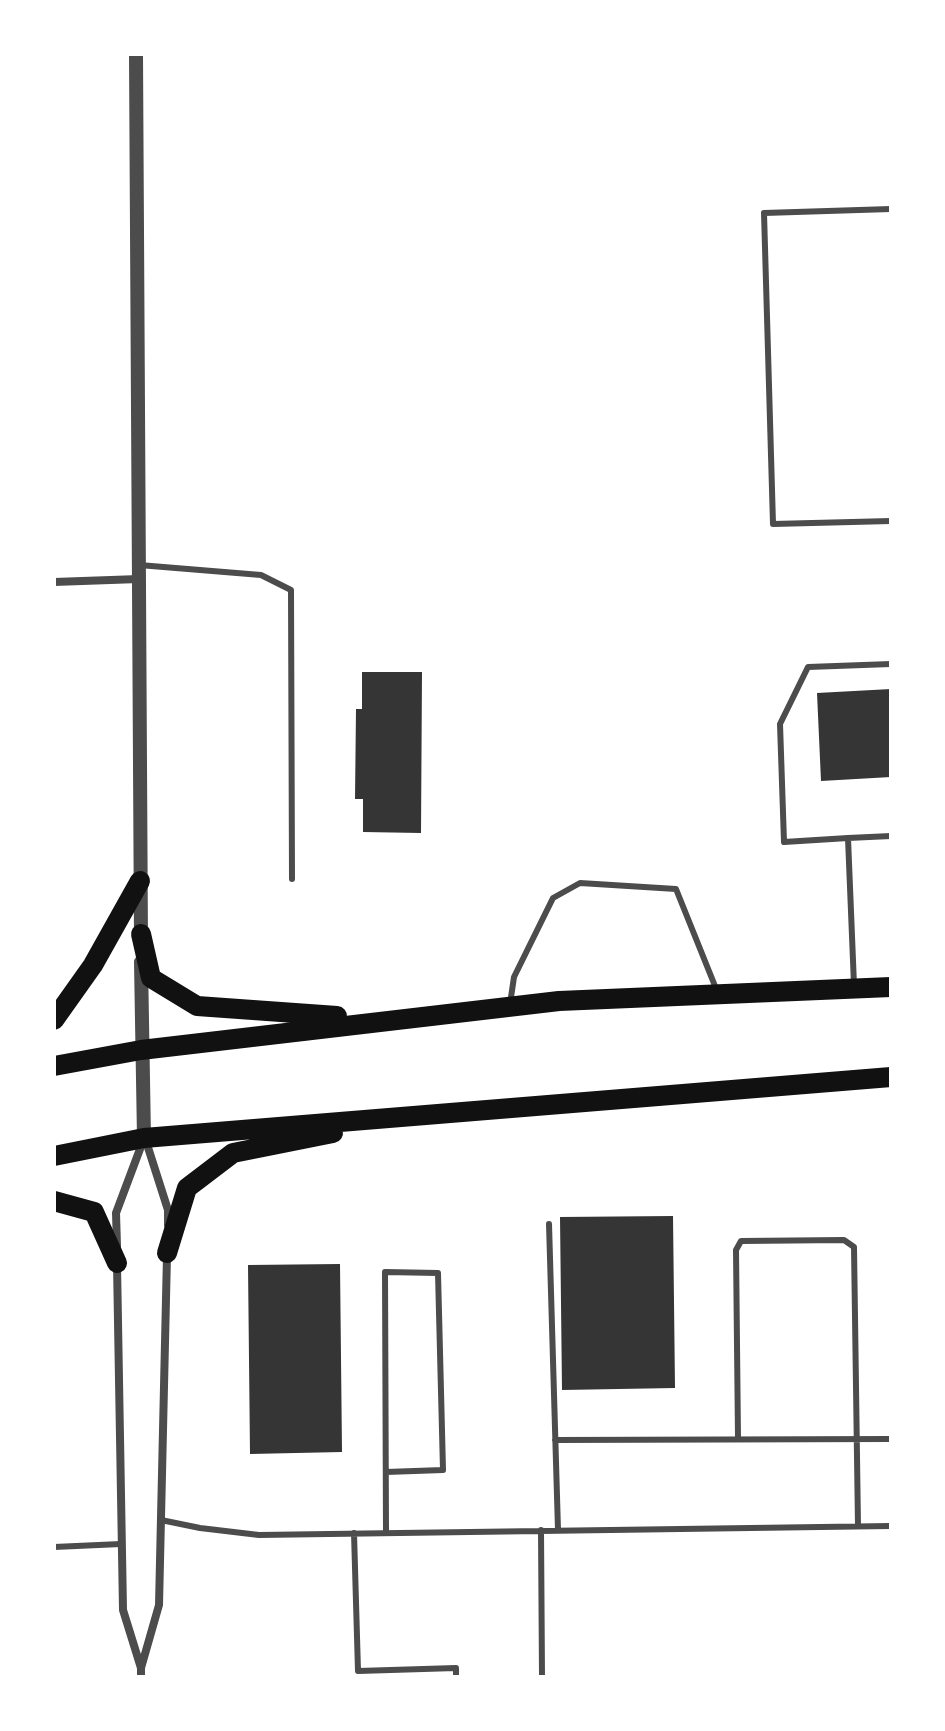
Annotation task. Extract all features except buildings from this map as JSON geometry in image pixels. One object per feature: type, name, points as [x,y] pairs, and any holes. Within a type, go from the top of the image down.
[{"type":"main road","points":[[54,1020],[93,965],[140,881]]},
{"type":"main road","points":[[141,934],[151,978],[197,1006],[318,1016],[421,1017]]},
{"type":"main road","points":[[54,1066],[141,1050],[559,1001],[891,987]]},
{"type":"main road","points":[[54,1156],[144,1138],[891,1077]]},
{"type":"main road","points":[[167,1253],[187,1188],[233,1153],[426,1115]]},
{"type":"main road","points":[[54,1201],[94,1212],[117,1263]]},
{"type":"street","points":[[136,54],[141,1050],[144,1138],[168,1210],[159,1605],[141,1673]]},
{"type":"street","points":[[54,582],[139,572]]},
{"type":"street","points":[[141,1673],[123,1610],[116,1213],[144,1138]]},
{"type":"lane","points":[[891,209],[764,213],[773,524],[891,521]]},
{"type":"lane","points":[[139,572],[261,575],[291,590],[292,879]]},
{"type":"lane","points":[[891,664],[808,667],[780,724],[784,842],[891,836]]},
{"type":"lane","points":[[848,838],[854,988]]},
{"type":"lane","points":[[510,1007],[514,977],[553,898],[580,883],[676,889],[718,994]]},
{"type":"lane","points":[[549,1224],[558,1530]]},
{"type":"lane","points":[[738,1438],[736,1250],[741,1241],[844,1240],[854,1247],[858,1526]]},
{"type":"lane","points":[[386,1472],[443,1470],[438,1273],[385,1272],[386,1533]]},
{"type":"lane","points":[[555,1440],[891,1439]]},
{"type":"lane","points":[[161,1520],[259,1535],[891,1526]]},
{"type":"lane","points":[[541,1530],[542,1677]]},
{"type":"lane","points":[[354,1533],[358,1671],[456,1668],[456,1677]]},
{"type":"lane","points":[[54,1547],[121,1544]]}]
